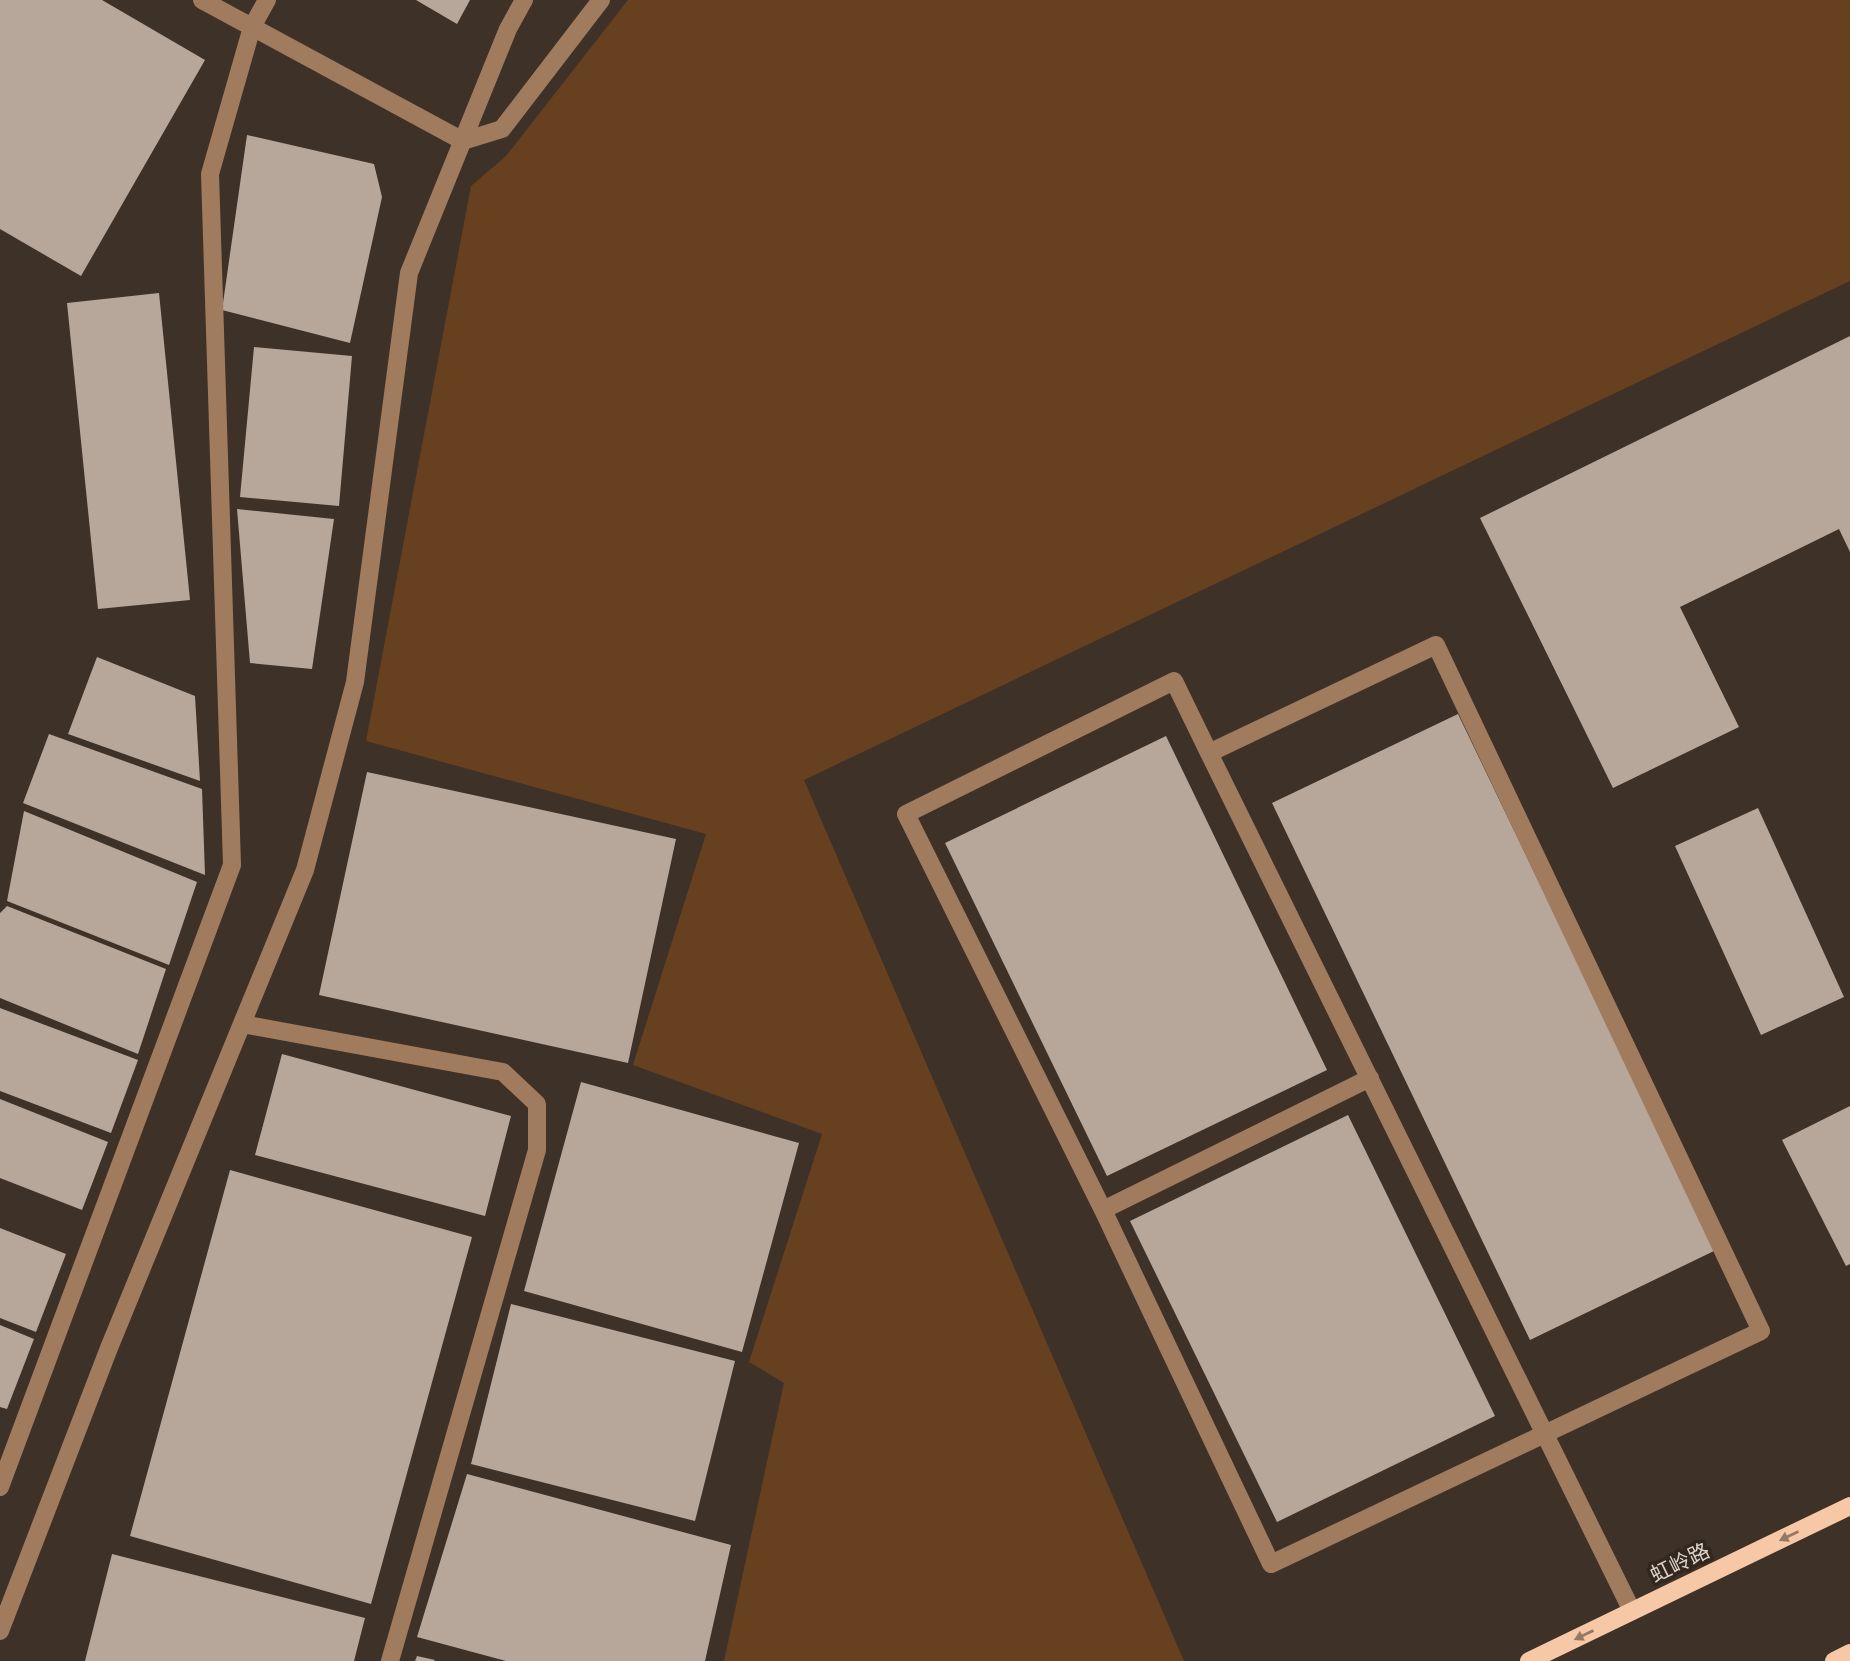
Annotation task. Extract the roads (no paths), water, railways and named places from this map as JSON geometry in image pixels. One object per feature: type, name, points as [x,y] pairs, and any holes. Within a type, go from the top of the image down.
[{"type":"main road","name":"虹岭路","points":[[1529,1661],[1850,1506]]},
{"type":"main road","points":[[1834,1661],[1850,1653]]},
{"type":"street","points":[[202,0],[463,141],[502,129],[601,0]]},
{"type":"street","points":[[0,1487],[232,865],[210,174],[252,27],[267,0]]},
{"type":"street","points":[[0,1631],[109,1348],[305,870],[355,682],[409,273],[508,29],[524,0]]},
{"type":"street","points":[[1209,753],[1436,645],[1761,1331],[1545,1434],[1271,1564],[1103,1210],[906,814],[1174,681],[1209,753],[1370,1078],[1545,1434],[1632,1611]]},
{"type":"street","points":[[242,1024],[503,1072],[537,1104],[537,1150],[390,1661]]},
{"type":"street","points":[[1103,1210],[1370,1078]]}]
